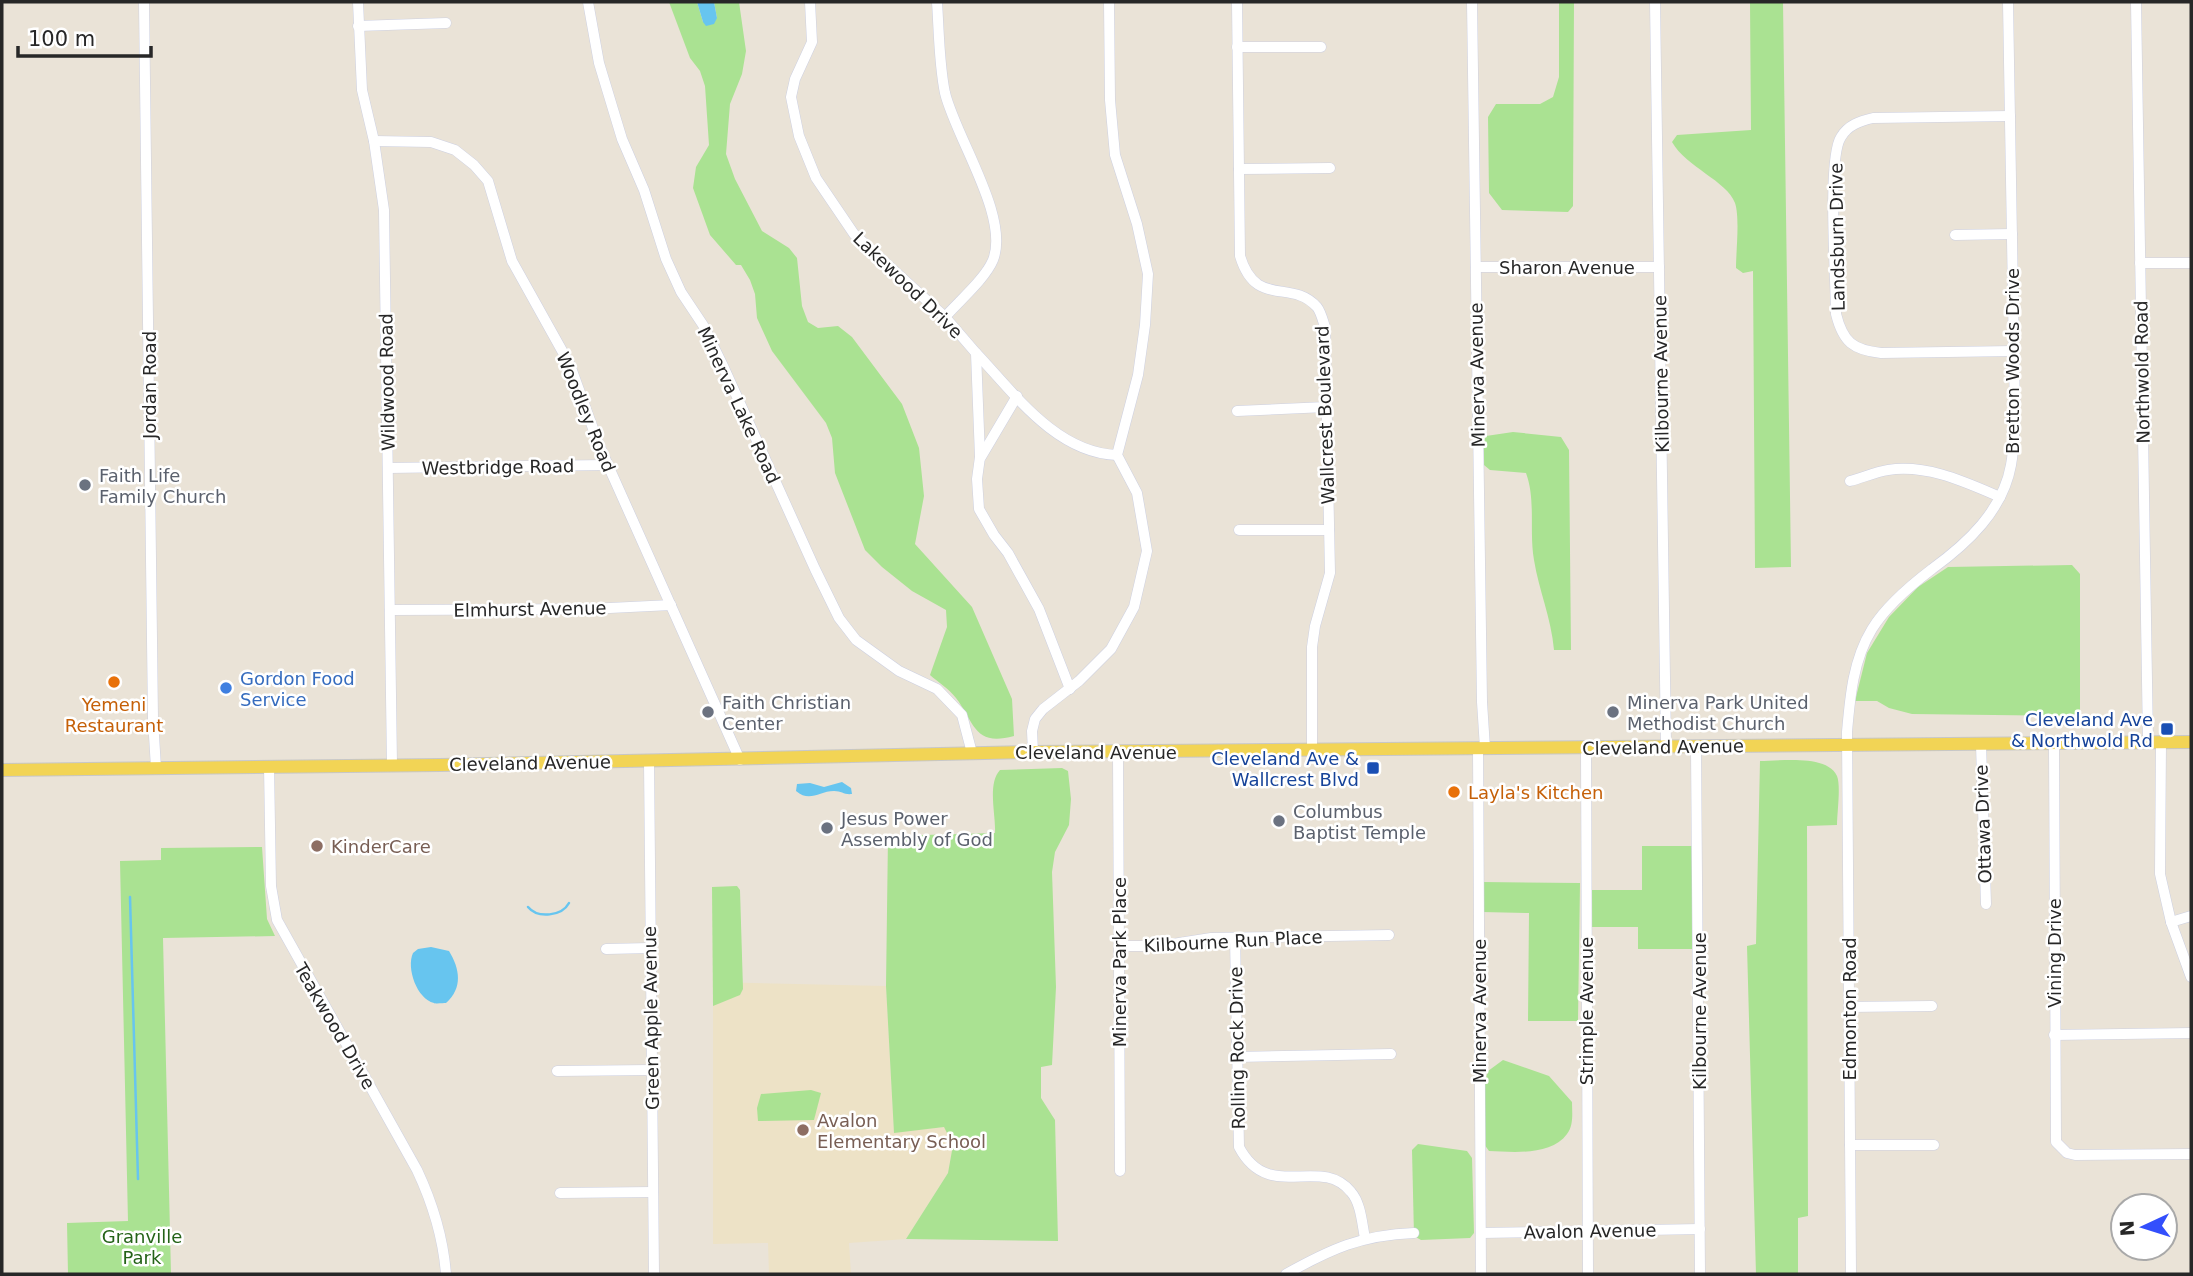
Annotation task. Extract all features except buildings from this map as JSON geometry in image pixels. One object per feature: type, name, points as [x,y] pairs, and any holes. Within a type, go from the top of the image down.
[{"type":"main road","name":"Cleveland Avenue","points":[[2,770],[740,760],[1033,752],[2191,742]]},
{"type":"street","name":"Jordan Road","points":[[144,2],[152,719],[156,768]]},
{"type":"street","name":"Wildwood Road","points":[[358,2],[362,90],[374,141],[384,210],[392,765]]},
{"type":"street","name":"Minerva Lake Road","points":[[588,2],[599,63],[622,139],[645,190],[666,259],[681,292],[703,325],[724,368],[839,618],[856,640],[900,671],[937,689],[962,715],[972,753]]},
{"type":"street","name":"Lakewood Drive","points":[[810,2],[812,42],[795,79],[791,97],[799,136],[816,178],[854,234],[945,317],[976,353],[979,509],[1040,609],[1070,689]]},
{"type":"street","points":[[937,2],[946,93],[973,166],[992,207],[998,242],[993,261],[945,317]]},
{"type":"street","points":[[1033,752],[1032,731],[1035,719],[1111,649],[1134,607],[1147,551],[1137,493],[1117,455],[1138,375],[1146,325],[1147,274],[1137,224],[1115,155],[1110,100],[1109,2]]},
{"type":"street","name":"Wallcrest Boulevard","points":[[1237,2],[1240,256],[1244,271],[1255,284],[1269,290],[1303,296],[1318,308],[1325,327],[1328,583],[1315,626],[1312,647],[1312,750]]},
{"type":"street","name":"Minerva Avenue","points":[[1472,2],[1482,675],[1482,1274]]},
{"type":"street","name":"Kilbourne Avenue","points":[[1655,2],[1666,746]]},
{"type":"street","name":"Bretton Woods Drive","points":[[1847,744],[1852,680],[1872,629],[1909,586],[1936,567],[1986,522],[2000,497],[2011,466],[2015,417],[2008,2]]},
{"type":"street","name":"Northwold Road","points":[[2136,2],[2140,263],[2160,874],[2171,922],[2191,977]]},
{"type":"street","points":[[358,26],[446,23]]},
{"type":"street","points":[[1237,47],[1321,47]]},
{"type":"street","name":"Landsburn Drive","points":[[2010,116],[1873,118],[1859,121],[1841,136],[1834,161],[1836,314],[1845,338],[1865,351],[2014,351]]},
{"type":"street","name":"Woodley Road","points":[[374,141],[431,142],[455,150],[488,181],[512,261],[570,365],[607,464],[740,760]]},
{"type":"street","points":[[1239,169],[1330,169]]},
{"type":"street","points":[[1955,235],[2012,234]]},
{"type":"street","points":[[2140,263],[2191,263]]},
{"type":"street","name":"Sharon Avenue","points":[[1476,267],[1659,267]]},
{"type":"street","points":[[976,353],[1047,427],[1079,445],[1117,455]]},
{"type":"street","name":"Lakewood Drive","points":[[980,457],[1017,396]]},
{"type":"street","points":[[1237,411],[1326,407]]},
{"type":"street","name":"Westbridge Road","points":[[388,468],[607,464]]},
{"type":"street","points":[[1850,481],[1888,470],[1908,470],[1951,476],[2000,497]]},
{"type":"street","points":[[1239,530],[1329,530]]},
{"type":"street","name":"Elmhurst Avenue","points":[[390,610],[589,609],[671,605]]},
{"type":"street","name":"Edmonton Road","points":[[1847,744],[1851,1274]]},
{"type":"street","name":"Ottawa Drive","points":[[1981,744],[1986,904]]},
{"type":"street","name":"Vining Drive","points":[[2054,744],[2055,1135],[2060,1149],[2071,1154],[2191,1154]]},
{"type":"street","name":"Kilbourne Avenue","points":[[1696,747],[1700,1274]]},
{"type":"street","name":"Strimple Avenue","points":[[1586,748],[1588,1274]]},
{"type":"street","name":"Minerva Park Place","points":[[1118,752],[1120,1171]]},
{"type":"street","name":"Green Apple Avenue","points":[[649,761],[653,1274]]},
{"type":"street","name":"Teakwood Drive","points":[[269,766],[271,886],[277,920],[417,1170],[438,1223],[446,1274]]},
{"type":"street","points":[[2171,922],[2191,916]]},
{"type":"street","name":"Kilbourne Run Place","points":[[1119,946],[1160,946],[1211,938],[1389,935]]},
{"type":"street","name":"Rolling Rock Drive","points":[[1235,938],[1239,1147],[1247,1162],[1261,1173],[1316,1176],[1336,1180],[1352,1192],[1360,1211],[1365,1238]]},
{"type":"street","points":[[606,949],[650,948]]},
{"type":"street","points":[[1849,1007],[1932,1006]]},
{"type":"street","points":[[2054,1035],[2191,1033]]},
{"type":"street","points":[[1237,1057],[1391,1055]]},
{"type":"street","points":[[557,1071],[651,1070]]},
{"type":"street","points":[[1850,1145],[1934,1145]]},
{"type":"street","points":[[559,1193],[653,1192]]},
{"type":"street","name":"Avalon Avenue","points":[[1481,1233],[1700,1229]]},
{"type":"street","points":[[1286,1274],[1330,1250],[1365,1238],[1414,1233]]},
{"type":"shaded area","name":"Avalon Elementary School","points":[[713,982],[886,986],[894,1132],[945,1127],[953,1145],[948,1173],[906,1239],[849,1243],[851,1274],[769,1274],[768,1243],[713,1244]]},
{"type":"green space","points":[[669,2],[697,2],[703,22],[717,18],[714,2],[739,2],[746,51],[742,74],[730,104],[726,154],[735,179],[762,231],[789,248],[797,258],[802,306],[808,322],[818,328],[838,326],[852,337],[902,404],[919,448],[924,496],[915,544],[972,607],[1012,699],[1014,736],[1001,739],[983,735],[972,724],[953,695],[930,675],[947,627],[946,610],[912,591],[865,550],[835,473],[832,438],[826,423],[772,351],[757,318],[755,294],[750,280],[741,265],[736,265],[710,235],[693,188],[696,167],[709,145],[705,86],[700,71],[690,58]]},
{"type":"green space","points":[[1559,2],[1574,2],[1573,206],[1568,212],[1502,210],[1489,193],[1488,117],[1496,104],[1540,104],[1553,97],[1559,77]]},
{"type":"green space","points":[[1750,2],[1783,2],[1791,567],[1755,568],[1753,271],[1743,273],[1736,268],[1738,226],[1735,203],[1724,188],[1687,159],[1672,142],[1677,135],[1751,130]]},
{"type":"green space","points":[[1513,432],[1561,437],[1569,450],[1571,650],[1554,650],[1534,560],[1531,494],[1526,473],[1490,470],[1484,465],[1480,447],[1486,436]]},
{"type":"green space","points":[[2072,565],[2080,574],[2080,712],[2069,716],[1912,714],[1889,708],[1877,701],[1855,701],[1867,653],[1889,617],[1918,587],[1948,567]]},
{"type":"green space","points":[[1802,760],[1824,764],[1837,776],[1839,786],[1837,825],[1807,826],[1808,1216],[1798,1218],[1798,1274],[1756,1274],[1747,946],[1756,944],[1760,761]]},
{"type":"green space","points":[[1062,768],[1068,771],[1071,799],[1069,825],[1055,852],[1052,872],[1056,987],[1052,1065],[1041,1067],[1041,1098],[1055,1120],[1058,1241],[906,1239],[948,1173],[953,1145],[944,1127],[894,1133],[886,986],[888,836],[995,833],[993,791],[1000,770]]},
{"type":"green space","points":[[1642,846],[1692,846],[1692,949],[1638,949],[1638,927],[1590,927],[1590,890],[1642,890]]},
{"type":"green space","name":"Granville Park","points":[[262,847],[267,919],[275,936],[163,938],[171,1274],[68,1274],[67,1223],[128,1221],[120,861],[161,860],[161,848]]},
{"type":"green space","points":[[1482,882],[1580,883],[1578,1021],[1528,1021],[1529,913],[1482,912]]},
{"type":"green space","points":[[737,886],[740,890],[743,989],[740,995],[713,1006],[712,887]]},
{"type":"green space","points":[[1503,1060],[1549,1076],[1572,1102],[1571,1127],[1560,1141],[1542,1149],[1520,1152],[1489,1151],[1484,1144],[1483,1089],[1488,1071]]},
{"type":"green space","points":[[811,1090],[821,1093],[814,1120],[758,1121],[757,1108],[761,1094]]},
{"type":"green space","points":[[1418,1144],[1467,1151],[1472,1158],[1474,1233],[1470,1238],[1421,1240],[1414,1236],[1412,1150]]},
{"type":"water","points":[[697,2],[714,2],[717,18],[714,24],[706,26]]},
{"type":"water","points":[[842,782],[851,788],[852,794],[829,791],[806,796],[796,791],[797,784],[810,783],[824,787]]},
{"type":"water","points":[[431,947],[449,951],[456,965],[457,985],[446,1003],[428,1000],[414,982],[411,967],[413,953],[418,949]]},
{"type":"waterway","points":[[130,897],[138,1179]]},
{"type":"waterway","points":[[528,907],[538,913],[550,914],[561,911],[569,903]]},
{"type":"place","name":"Faith Life Family Church","points":[[85,485]]},
{"type":"place","name":"Yemeni Restaurant","points":[[114,682]]},
{"type":"place","name":"Gordon Food Service","points":[[226,688]]},
{"type":"place","name":"Faith Christian Center","points":[[708,712]]},
{"type":"place","name":"Minerva Park United Methodist Church","points":[[1613,712]]},
{"type":"place","name":"Cleveland Ave & Northwold Rd","points":[[2167,729]]},
{"type":"place","name":"Cleveland Ave & Wallcrest Blvd","points":[[1373,768]]},
{"type":"place","name":"Layla's Kitchen","points":[[1454,792]]},
{"type":"place","name":"Columbus Baptist Temple","points":[[1279,821]]},
{"type":"place","name":"Jesus Power Assembly of God","points":[[827,828]]},
{"type":"place","name":"KinderCare","points":[[317,846]]},
{"type":"place","name":"Avalon Elementary School","points":[[803,1130]]}]
